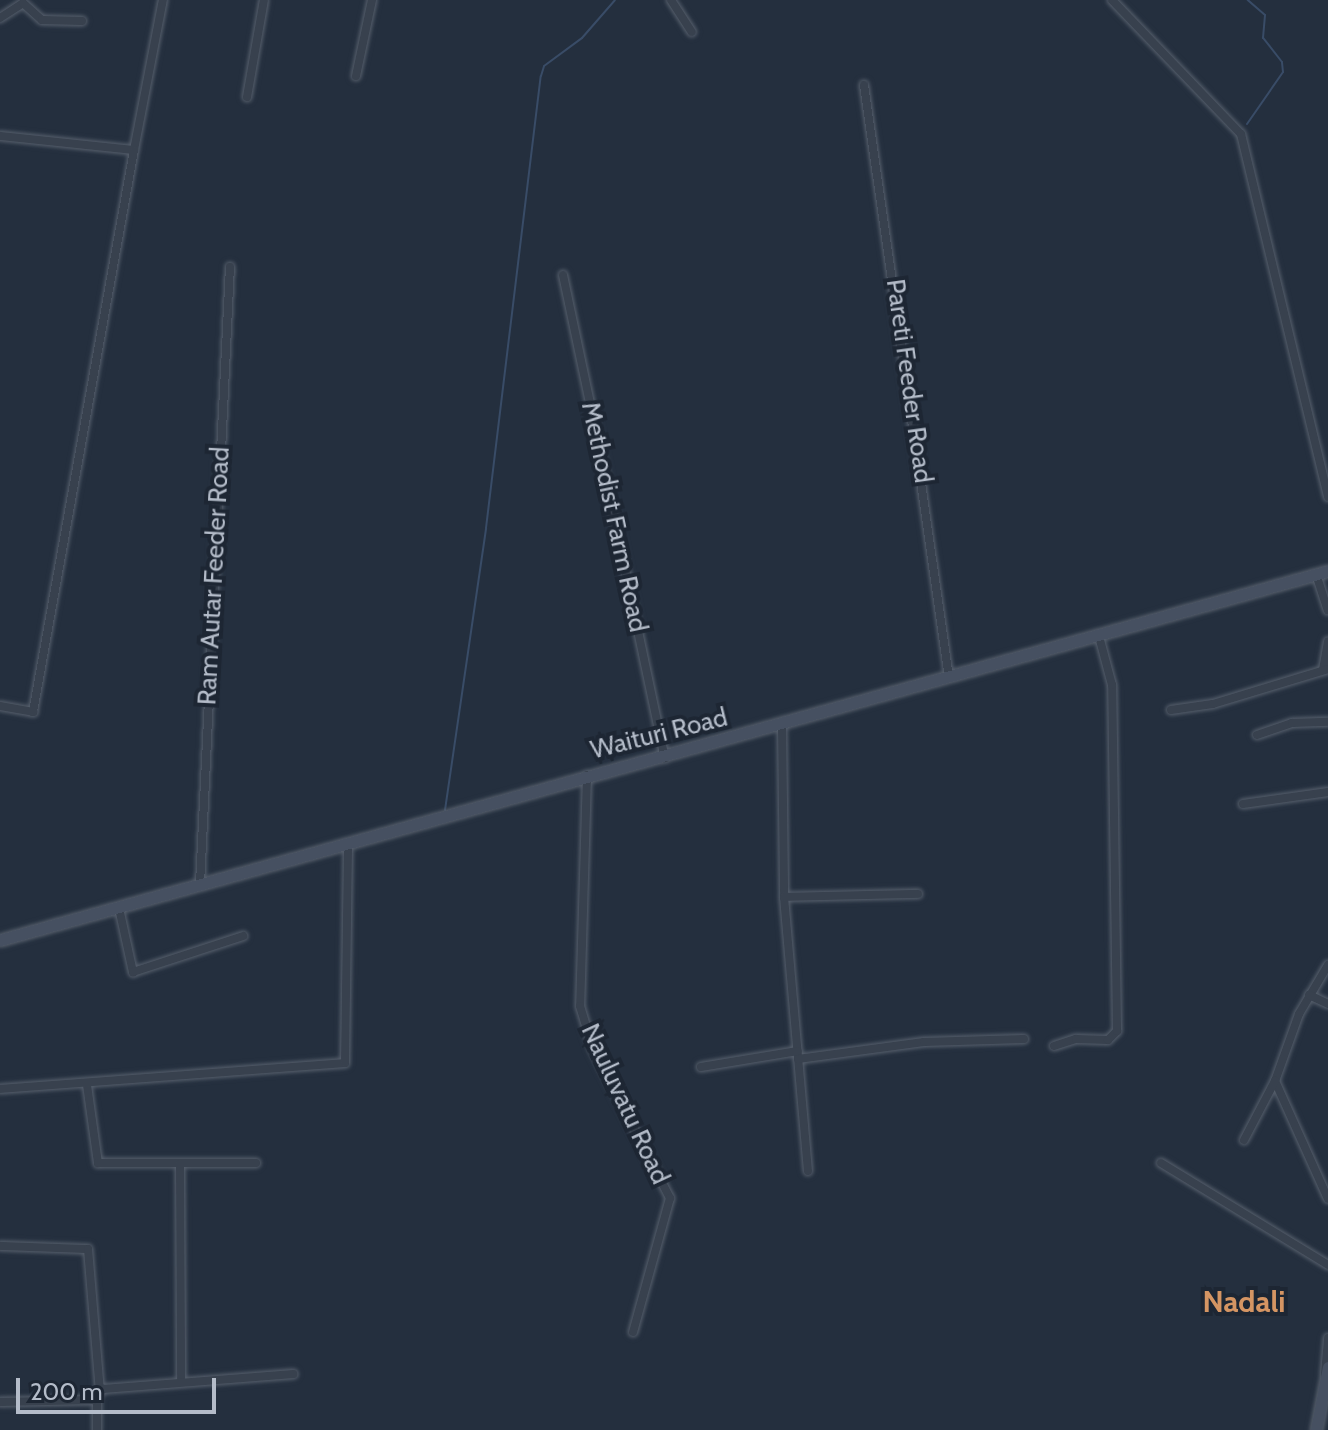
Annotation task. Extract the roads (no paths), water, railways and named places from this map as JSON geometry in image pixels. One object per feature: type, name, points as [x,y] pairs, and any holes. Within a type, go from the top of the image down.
[{"type":"main road","name":"Waituri Road","points":[[0,940],[587,775],[665,758],[1322,572]]},
{"type":"main road","points":[[1316,1430],[1327,1371]]},
{"type":"street","points":[[0,706],[33,712],[163,0]]},
{"type":"street","points":[[247,97],[264,0]]},
{"type":"street","points":[[356,76],[372,0]]},
{"type":"street","points":[[671,0],[692,32]]},
{"type":"street","points":[[1112,0],[1241,134],[1328,497]]},
{"type":"street","points":[[0,18],[23,3],[38,19],[82,21]]},
{"type":"street","name":"Pareti Feeder Road","points":[[864,85],[949,678]]},
{"type":"street","points":[[0,136],[134,150]]},
{"type":"street","name":"Ram Autar Feeder Road","points":[[200,884],[230,267]]},
{"type":"street","name":"Methodist Farm Road","points":[[563,275],[665,758]]},
{"type":"street","points":[[1322,572],[1328,610]]},
{"type":"street","points":[[1054,1046],[1070,1040],[1108,1040],[1117,1031],[1112,685],[1099,636]]},
{"type":"street","points":[[1171,710],[1213,704],[1325,669],[1328,641]]},
{"type":"street","points":[[1257,735],[1292,723],[1328,722]]},
{"type":"street","points":[[782,724],[784,897],[808,1171]]},
{"type":"street","name":"Nauluvatu Road","points":[[587,775],[580,1006],[593,1049],[670,1198],[633,1332]]},
{"type":"street","points":[[1243,804],[1328,792]]},
{"type":"street","points":[[0,1089],[335,1066],[348,1056],[348,843]]},
{"type":"street","points":[[784,897],[918,894]]},
{"type":"street","points":[[119,908],[133,972],[243,936]]},
{"type":"street","points":[[1244,1140],[1276,1086],[1309,995],[1328,965]]},
{"type":"street","points":[[1309,995],[1328,1004]]},
{"type":"street","points":[[701,1067],[924,1042],[1024,1039]]},
{"type":"street","points":[[87,1085],[95,1161],[256,1163]]},
{"type":"street","points":[[1276,1086],[1328,1199]]},
{"type":"street","points":[[1161,1163],[1328,1265]]},
{"type":"street","points":[[180,1164],[181,1381]]},
{"type":"street","points":[[0,1246],[88,1249],[98,1395],[97,1430]]},
{"type":"street","points":[[1327,1371],[1328,1338]]},
{"type":"street","points":[[0,1402],[98,1395],[181,1381],[293,1374]]},
{"type":"waterway","points":[[445,810],[486,528],[541,76],[544,66],[582,38],[615,0]]},
{"type":"waterway","points":[[1247,124],[1283,72],[1282,62],[1263,38],[1265,15],[1248,0]]},
{"type":"district","name":"Nadali","points":[[1244,1302]]}]
